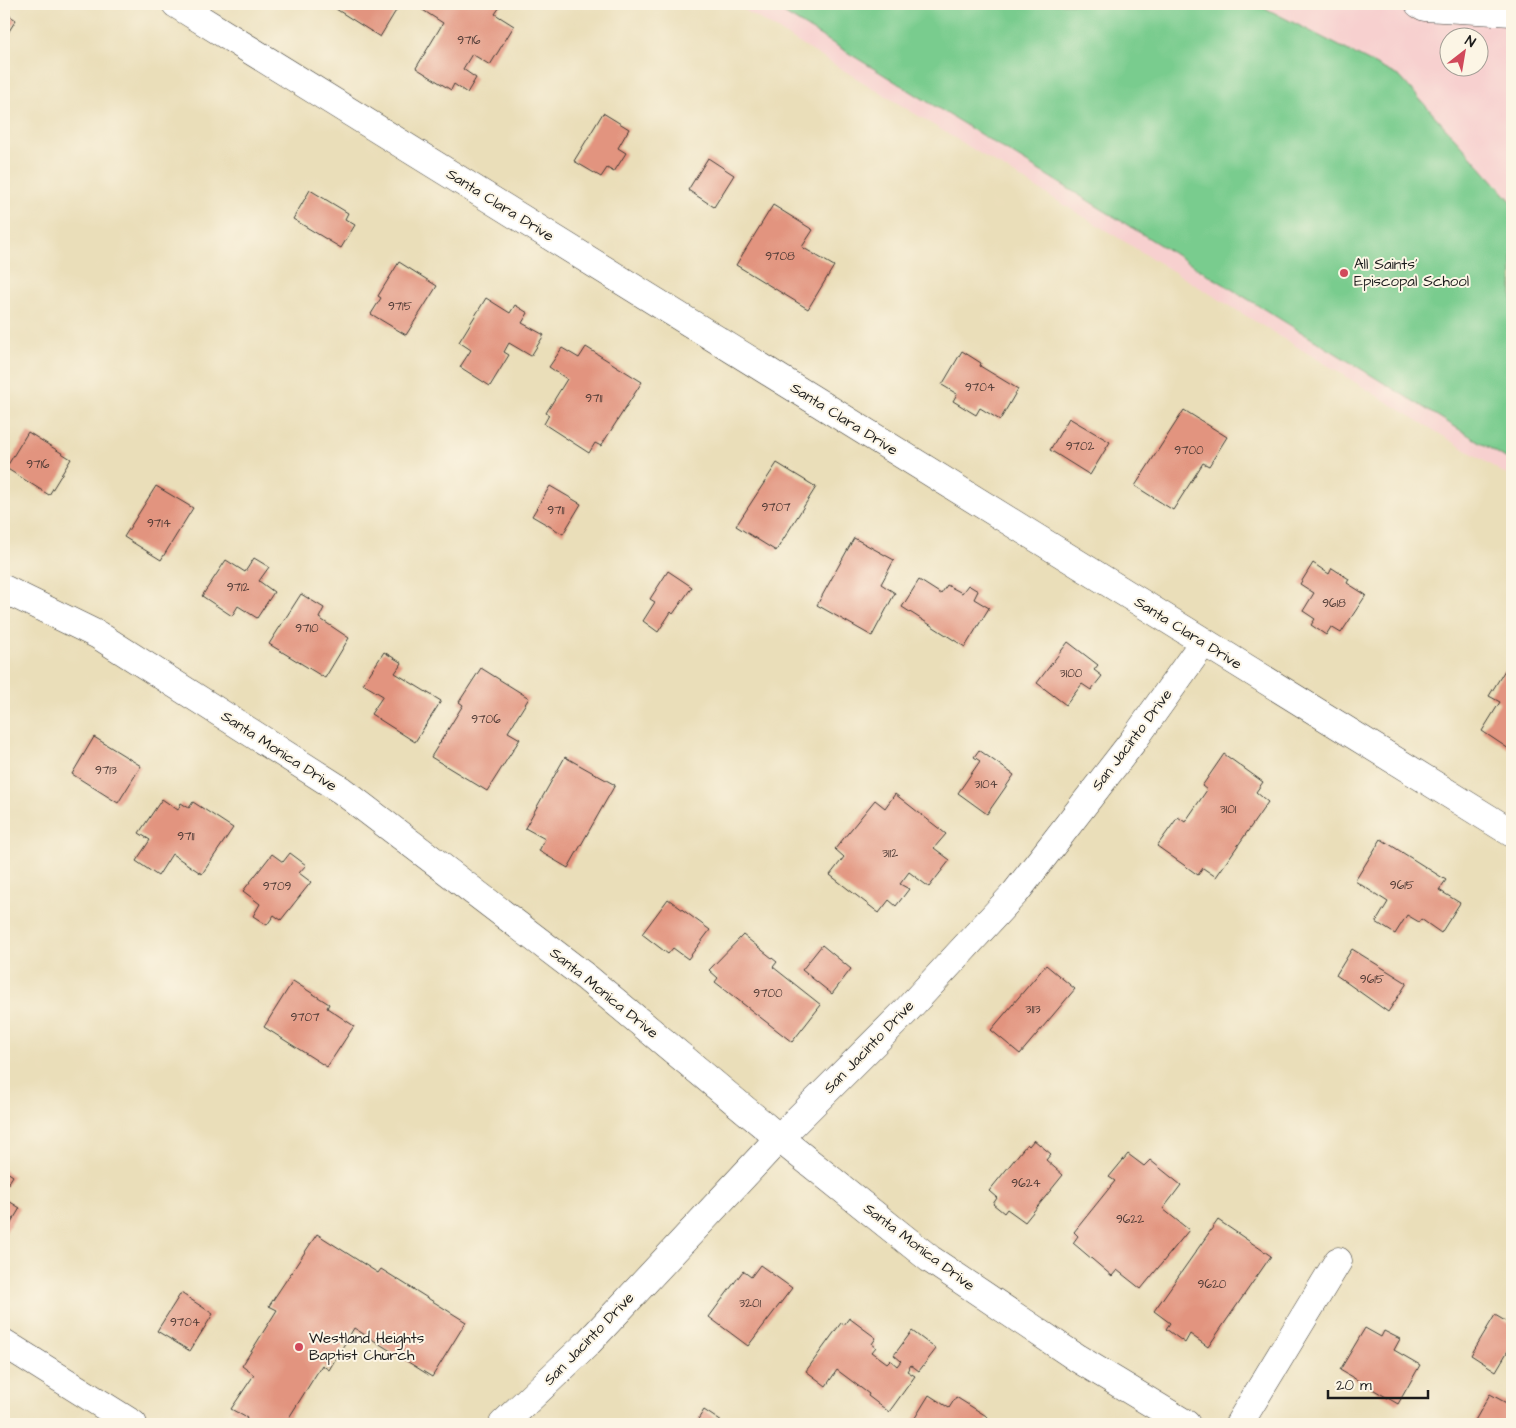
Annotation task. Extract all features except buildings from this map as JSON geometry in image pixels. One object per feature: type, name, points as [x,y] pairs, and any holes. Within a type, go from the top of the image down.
[{"type":"street","name":"Santa Clara Drive","points":[[176,4],[1512,833]]},
{"type":"street","points":[[1419,4],[1425,7],[1512,12]]},
{"type":"street","name":"Santa Monica Drive","points":[[4,589],[98,635],[340,790],[587,978],[779,1138],[930,1259],[1078,1358],[1186,1424]]},
{"type":"street","name":"San Jacinto Drive","points":[[504,1424],[586,1345],[779,1138],[905,1012],[1016,892],[1133,741],[1204,642]]},
{"type":"street","points":[[1239,1424],[1338,1260]]},
{"type":"street","points":[[4,1343],[134,1424]]},
{"type":"shaded area","name":"All Saints' Episcopal School","points":[[735,4],[1512,4],[1512,478]]},
{"type":"green space","name":"All Saints' Episcopal School","points":[[769,4],[1257,4],[1400,77],[1512,202],[1512,462]]},
{"type":"place","name":"All Saints' Episcopal School","points":[[1344,273]]},
{"type":"place","name":"Westland Heights Baptist Church","points":[[299,1347]]}]
